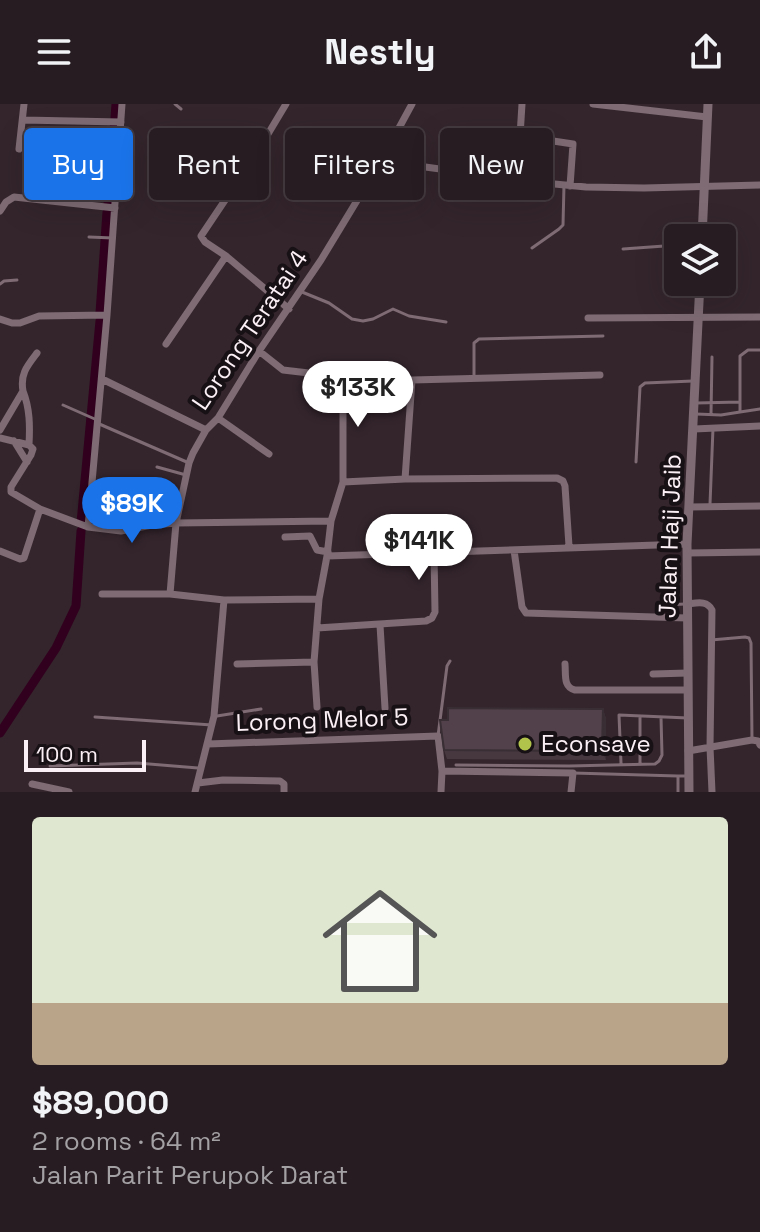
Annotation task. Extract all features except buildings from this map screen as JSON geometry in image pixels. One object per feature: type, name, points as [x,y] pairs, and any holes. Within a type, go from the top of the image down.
[{"type":"street","points":[[19,149],[24,104]]},
{"type":"street","points":[[120,128],[122,104]]},
{"type":"street","points":[[269,131],[286,104]]},
{"type":"street","name":"Lorong Teratai 4","points":[[399,128],[412,104]]},
{"type":"street","points":[[522,104],[520,136],[573,144],[567,185]]},
{"type":"street","points":[[593,104],[678,108],[707,117]]},
{"type":"street","points":[[703,224],[708,104]]},
{"type":"street","points":[[23,120],[121,122]]},
{"type":"street","points":[[424,167],[567,185],[644,188],[760,185]]},
{"type":"street","points":[[0,211],[14,197],[115,208]]},
{"type":"street","points":[[88,527],[95,419],[107,315],[109,238],[115,200]]},
{"type":"street","points":[[225,200],[201,236],[289,309]]},
{"type":"street","name":"Lorong Teratai 4","points":[[170,594],[176,523],[189,463],[206,430],[218,418],[259,351],[301,292],[357,200]]},
{"type":"street","points":[[166,344],[226,256]]},
{"type":"street","name":"Jalan Haji Jaib","points":[[689,792],[683,776],[688,751],[687,548],[700,296]]},
{"type":"street","points":[[0,331],[4,321],[20,323],[39,316],[107,315]]},
{"type":"street","points":[[588,318],[760,317]]},
{"type":"street","points":[[259,351],[283,370],[343,377],[412,380],[600,375]]},
{"type":"street","points":[[29,445],[29,406],[22,381],[24,371],[37,353]]},
{"type":"street","points":[[317,707],[314,662],[319,599],[331,521],[343,482],[343,377]]},
{"type":"street","points":[[102,379],[206,430]]},
{"type":"street","points":[[405,479],[412,380]]},
{"type":"street","points":[[23,391],[1,437],[33,449],[11,492],[40,509],[88,527],[121,531],[176,523],[331,521]]},
{"type":"street","points":[[218,418],[269,454]]},
{"type":"street","points":[[694,429],[760,426]]},
{"type":"street","points":[[14,441],[27,462]]},
{"type":"street","points":[[343,482],[557,478],[565,486],[569,546]]},
{"type":"street","points":[[689,507],[760,506]]},
{"type":"street","points":[[0,551],[24,558],[40,509]]},
{"type":"street","points":[[285,537],[310,536],[317,550],[328,554],[434,553],[569,546],[760,552]]},
{"type":"street","points":[[514,550],[522,607],[526,613],[687,618]]},
{"type":"street","points":[[317,628],[426,621],[432,618],[435,612],[434,553]]},
{"type":"street","points":[[102,594],[170,594],[224,600],[319,599]]},
{"type":"street","points":[[195,792],[213,720],[224,600]]},
{"type":"street","points":[[687,604],[705,603],[712,610],[712,792]]},
{"type":"street","points":[[380,625],[385,708]]},
{"type":"street","points":[[237,664],[314,662]]},
{"type":"street","points":[[565,664],[566,684],[570,689],[688,690]]},
{"type":"street","points":[[653,674],[688,673]]},
{"type":"street","points":[[438,736],[441,792]]},
{"type":"street","name":"Lorong Melor 5","points":[[208,744],[438,736]]},
{"type":"street","points":[[688,751],[752,740],[760,745]]},
{"type":"street","points":[[442,771],[570,771],[571,792]]},
{"type":"street","points":[[198,783],[280,781],[284,784],[284,792]]},
{"type":"street","points":[[32,784],[69,792]]},
{"type":"lane","points":[[175,104],[181,109]]},
{"type":"lane","points":[[532,248],[563,225],[567,185]]},
{"type":"lane","points":[[89,237],[109,238]]},
{"type":"lane","points":[[623,249],[664,246]]},
{"type":"lane","points":[[0,284],[17,280]]},
{"type":"lane","points":[[301,292],[329,303],[352,319],[373,319],[393,309],[409,316],[446,322]]},
{"type":"lane","points":[[474,378],[474,343],[479,339],[603,336]]},
{"type":"lane","points":[[740,412],[740,356],[748,350],[760,350]]},
{"type":"lane","points":[[711,414],[712,357]]},
{"type":"lane","points":[[636,462],[640,387],[645,383],[697,381]]},
{"type":"lane","points":[[695,408],[711,403],[740,402]]},
{"type":"lane","points":[[63,405],[189,463]]},
{"type":"lane","points":[[695,408],[711,414],[760,409]]},
{"type":"lane","points":[[710,508],[713,428]]},
{"type":"lane","points":[[157,467],[186,475]]},
{"type":"lane","points":[[662,605],[687,604]]},
{"type":"lane","points":[[711,640],[749,638],[752,740]]},
{"type":"lane","points":[[438,736],[450,661]]},
{"type":"lane","points":[[95,717],[213,720],[261,709]]},
{"type":"lane","points":[[622,765],[619,715],[688,718]]},
{"type":"lane","points":[[640,716],[640,764]]},
{"type":"lane","points":[[570,771],[655,764],[662,755],[661,717]]},
{"type":"lane","points":[[50,766],[137,763],[201,768]]},
{"type":"lane","points":[[456,765],[683,776],[678,792]]},
{"type":"waterway","points":[[115,118],[116,104]]},
{"type":"waterway","points":[[108,204],[114,127]]},
{"type":"waterway","points":[[100,313],[107,212]]},
{"type":"waterway","points":[[81,523],[100,321]]},
{"type":"waterway","points":[[0,733],[56,648],[76,606],[81,531]]},
{"type":"place","name":"Econsave","points":[[525,744]]}]
